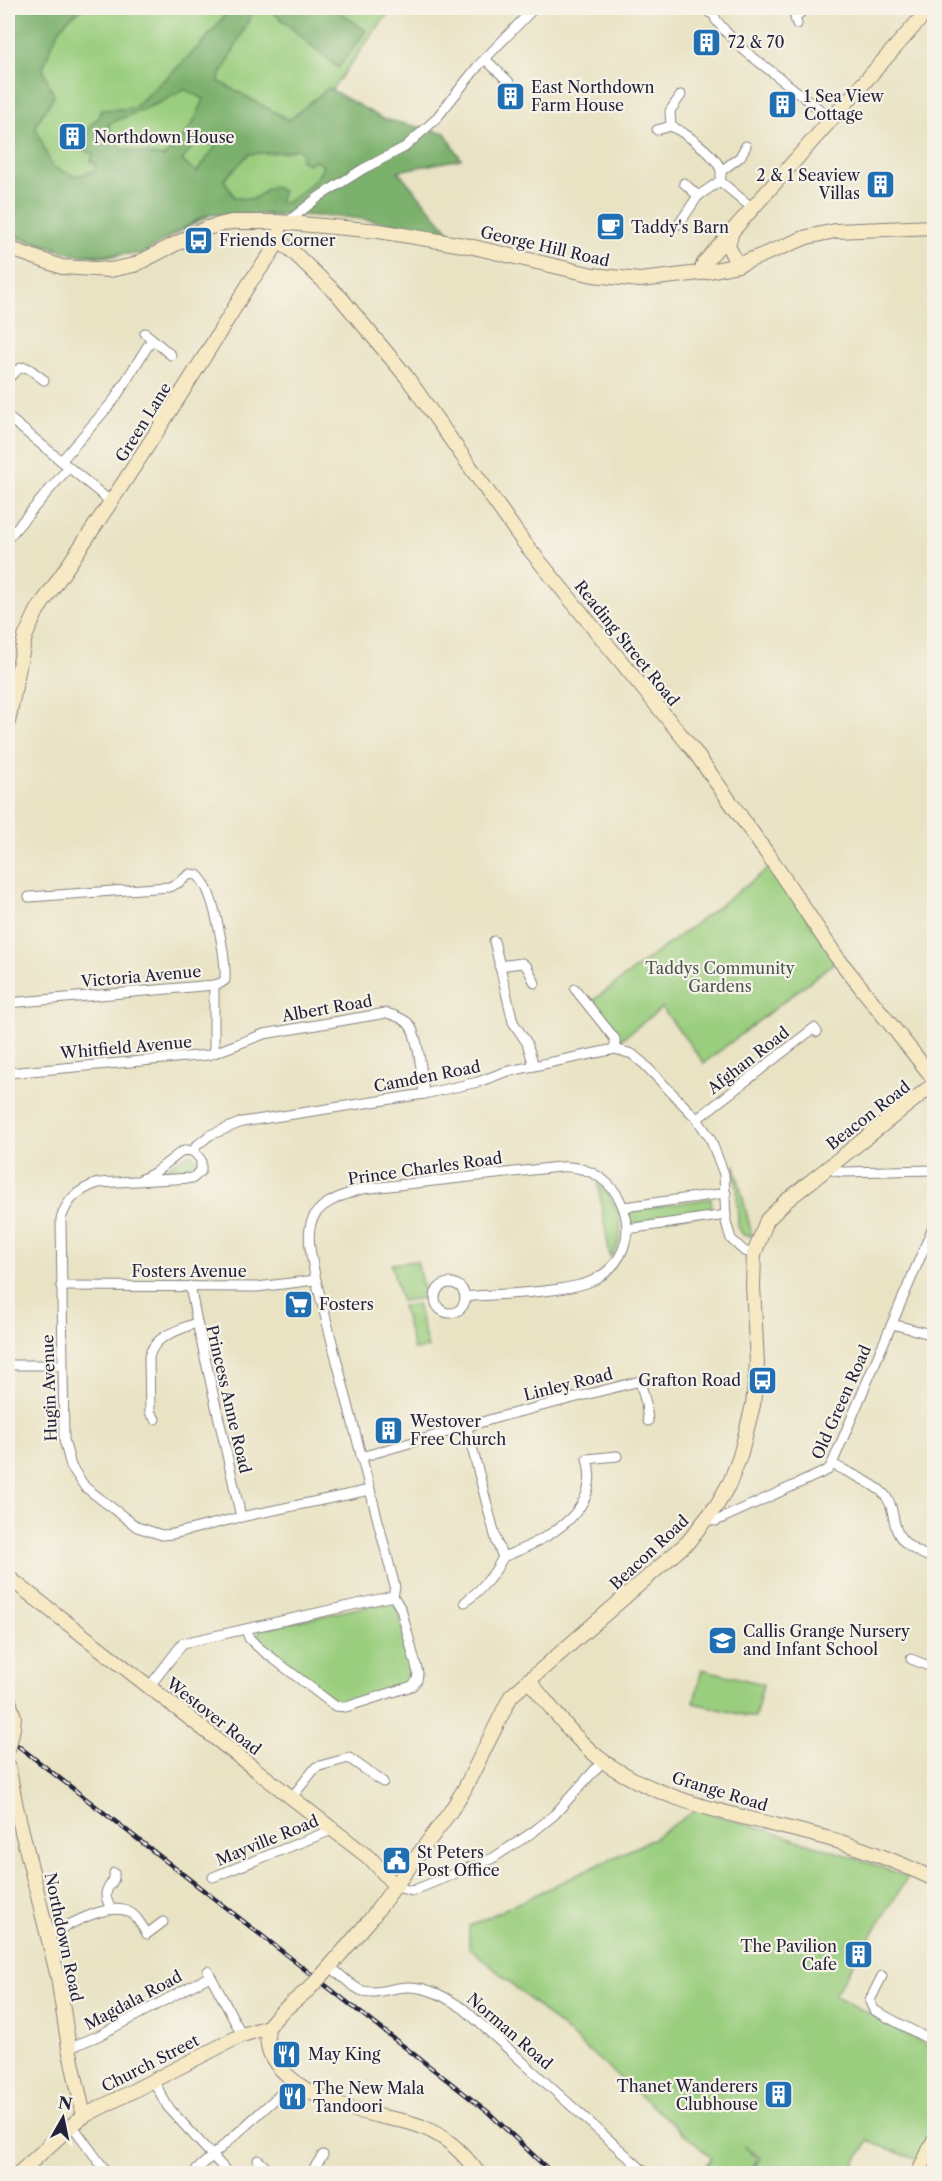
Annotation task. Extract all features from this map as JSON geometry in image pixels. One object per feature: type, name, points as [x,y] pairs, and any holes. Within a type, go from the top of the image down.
[{"type":"street","points":[[279,242],[282,222],[363,169],[405,147],[435,120],[485,59],[534,8]]},
{"type":"street","points":[[704,8],[710,13],[716,11],[716,20],[745,51],[828,116],[830,120]]},
{"type":"street","points":[[700,273],[704,263],[751,207],[930,8]]},
{"type":"street","points":[[797,24],[795,18],[798,9]]},
{"type":"street","points":[[485,59],[509,82]]},
{"type":"street","points":[[670,126],[670,111],[681,95]]},
{"type":"street","points":[[657,130],[670,126],[695,142],[710,155],[719,172],[751,207]]},
{"type":"street","points":[[679,224],[719,172],[741,157],[746,146]]},
{"type":"street","points":[[684,183],[699,196]]},
{"type":"street","name":"George Hill Road","points":[[8,248],[62,267],[110,270],[134,265],[207,228],[231,222],[282,222],[380,231],[469,246],[612,278],[649,279],[700,273],[738,265],[807,237],[835,231],[934,227]]},
{"type":"street","points":[[732,231],[728,246],[738,265]]},
{"type":"street","name":"Green Lane","points":[[8,722],[25,637],[37,611],[111,502],[252,279],[279,242]]},
{"type":"street","name":"Reading Street Road","points":[[279,242],[290,249],[340,297],[406,376],[522,540],[694,751],[771,859],[836,956],[934,1080]]},
{"type":"street","points":[[8,538],[114,400],[149,336],[171,355]]},
{"type":"street","points":[[8,379],[22,366],[44,380]]},
{"type":"street","points":[[8,417],[111,502]]},
{"type":"street","name":"Victoria Avenue","points":[[8,1003],[214,985],[225,980],[221,941],[207,886],[197,875],[187,875],[169,887],[29,897]]},
{"type":"street","points":[[46,896],[47,907]]},
{"type":"street","points":[[494,941],[513,1022],[527,1043],[534,1066]]},
{"type":"street","points":[[499,966],[522,963],[527,966],[535,983]]},
{"type":"street","name":"Whitfield Avenue","points":[[8,1073],[214,1053],[214,985]]},
{"type":"street","points":[[575,989],[615,1039],[615,1048],[632,1054],[644,1064],[697,1119],[710,1138],[719,1158],[731,1239],[744,1251],[754,1254]]},
{"type":"street","name":"Albert Road","points":[[214,1053],[264,1034],[386,1013],[410,1024],[415,1038],[424,1094]]},
{"type":"street","name":"Afghan Road","points":[[697,1119],[814,1028],[817,1032]]},
{"type":"street","name":"Camden Road","points":[[242,1122],[424,1094],[478,1083],[505,1072],[615,1048]]},
{"type":"street","name":"Beacon Road","points":[[309,1989],[352,1944],[396,1887],[464,1790],[511,1696],[688,1542],[707,1519],[730,1482],[749,1425],[753,1405],[757,1364],[753,1286],[754,1254],[762,1230],[775,1210],[934,1084]]},
{"type":"street","name":"Hugin Avenue","points":[[194,1152],[196,1146],[210,1135],[242,1122]]},
{"type":"street","name":"Hugin Avenue","points":[[140,1180],[154,1173],[181,1152],[194,1152],[200,1156],[201,1171],[193,1179],[98,1183],[77,1192],[70,1200],[61,1219],[64,1440],[70,1466],[85,1487],[137,1527],[162,1535],[370,1490]]},
{"type":"street","name":"Prince Charles Road","points":[[246,1629],[249,1638],[258,1647],[335,1706],[346,1707],[412,1686],[417,1680],[418,1674],[401,1609],[393,1596],[394,1587],[316,1280],[308,1234],[311,1222],[318,1210],[341,1195],[362,1189],[567,1166],[584,1169],[598,1175],[611,1186],[624,1207],[627,1229]]},
{"type":"street","points":[[830,1166],[835,1171],[843,1173],[934,1170]]},
{"type":"street","points":[[624,1207],[726,1193]]},
{"type":"street","points":[[465,1297],[539,1291],[590,1282],[604,1274],[615,1262],[623,1248],[627,1229],[726,1215]]},
{"type":"street","name":"Old Green Road","points":[[707,1519],[716,1521],[742,1510],[821,1475],[832,1464],[932,1235],[934,1224]]},
{"type":"street","name":"Fosters Avenue","points":[[61,1286],[257,1287],[316,1280]]},
{"type":"street","name":"Princess Anne Road","points":[[190,1286],[196,1322],[241,1517]]},
{"type":"street","points":[[155,1419],[150,1412],[149,1357],[151,1348],[158,1339],[196,1322]]},
{"type":"street","points":[[892,1324],[934,1335]]},
{"type":"street","points":[[8,1365],[62,1365]]},
{"type":"street","name":"Linley Road","points":[[361,1457],[503,1416],[640,1381],[648,1421]]},
{"type":"street","points":[[467,1428],[497,1543],[503,1557]]},
{"type":"street","points":[[465,1602],[482,1589],[497,1571],[503,1557],[537,1544],[566,1524],[589,1488],[591,1473],[587,1459],[617,1456]]},
{"type":"street","points":[[832,1464],[882,1491],[892,1507],[897,1531],[901,1538],[913,1550],[934,1559]]},
{"type":"street","name":"Westover Road","points":[[8,1577],[372,1860],[396,1887]]},
{"type":"street","points":[[149,1687],[183,1643],[393,1596]]},
{"type":"street","points":[[915,1663],[934,1668]]},
{"type":"street","name":"Grange Road","points":[[528,1680],[564,1724],[603,1761],[643,1783],[739,1816],[821,1836],[934,1879]]},
{"type":"street","points":[[8,1698],[14,1717],[8,1751]]},
{"type":"street","points":[[292,1797],[316,1767],[349,1758],[368,1775],[383,1782]]},
{"type":"street","points":[[396,1887],[412,1891],[494,1858],[554,1815],[603,1761]]},
{"type":"street","name":"Northdown Road","points":[[8,1765],[16,1807],[58,1977],[69,2048],[84,2116]]},
{"type":"street","name":"Mayville Road","points":[[213,1877],[332,1830]]},
{"type":"street","points":[[111,1910],[105,1896],[115,1878],[114,1873]]},
{"type":"street","points":[[48,1935],[105,1910],[128,1911],[147,1934],[163,1922]]},
{"type":"street","name":"Norman Road","points":[[327,1969],[361,1990],[371,1991],[408,1986],[429,1990],[450,2000],[464,2009],[647,2174]]},
{"type":"street","name":"Magdala Road","points":[[69,2048],[98,2036],[209,1974],[245,2035]]},
{"type":"street","points":[[882,1976],[870,2002],[874,2010],[934,2042]]},
{"type":"street","name":"Church Street","points":[[18,2174],[84,2116],[245,2035],[267,2033],[280,2013],[309,1989]]},
{"type":"street","points":[[267,2033],[268,2049],[276,2066],[294,2082],[333,2104],[430,2130],[450,2142],[479,2174]]},
{"type":"street","points":[[154,2082],[168,2107],[229,2174]]},
{"type":"street","points":[[192,2174],[294,2082]]},
{"type":"street","points":[[72,2125],[108,2174]]},
{"type":"street","points":[[918,2174],[934,2140]]},
{"type":"street","points":[[310,2174],[323,2154]]},
{"type":"street","points":[[258,2160],[273,2174]]},
{"type":"green space","points":[[8,8],[392,8],[295,139],[346,176],[289,213],[275,217],[224,207],[150,245],[119,255],[95,257],[43,246],[8,234]]},
{"type":"green space","points":[[8,8],[88,8],[70,17],[53,41],[43,69],[54,96],[35,126],[52,167],[75,176],[95,171],[96,164],[91,162],[93,154],[81,149],[90,125],[99,117],[101,110],[134,108],[197,48],[229,8],[255,8],[218,81],[289,120],[328,88],[383,119],[445,133],[461,159],[398,171],[449,231],[346,217],[268,214],[205,215],[142,254],[76,255],[8,233],[8,55],[11,56],[15,44],[8,39]],"holes":[[[184,89],[204,99],[192,124],[177,146],[163,157],[122,149],[108,124],[163,101]],[[201,135],[216,146],[197,172],[182,161]],[[297,149],[302,153],[301,160],[308,164],[314,160],[323,165],[321,171],[313,182],[285,203],[279,201],[283,191],[272,186],[253,199],[235,198],[224,180],[249,154]]]},
{"type":"green space","points":[[268,8],[335,8],[366,31],[338,68]]},
{"type":"green space","name":"Taddys Community Gardens","points":[[772,866],[836,961],[704,1063],[662,1008],[620,1040],[590,1003]]},
{"type":"green space","points":[[188,1154],[194,1157],[199,1165],[195,1174],[158,1177],[157,1174]]},
{"type":"green space","points":[[735,1166],[752,1235],[750,1236],[743,1235],[738,1226],[737,1188],[733,1171]]},
{"type":"green space","points":[[598,1184],[612,1199],[621,1229],[620,1239],[610,1257]]},
{"type":"green space","points":[[711,1198],[712,1212],[636,1224],[631,1222],[630,1213],[634,1210]]},
{"type":"green space","points":[[417,1261],[425,1298],[401,1301],[391,1264]]},
{"type":"green space","points":[[417,1304],[428,1348],[414,1350],[402,1306]]},
{"type":"green space","points":[[395,1602],[415,1671],[413,1678],[406,1684],[345,1703],[338,1703],[259,1642],[257,1638],[260,1629]]},
{"type":"green space","points":[[702,1669],[763,1684],[755,1718],[694,1703]]},
{"type":"green space","points":[[697,1809],[843,1854],[908,1877],[834,1995],[934,2049],[934,2133],[920,2161],[868,2141],[849,2173],[750,2173],[761,2158],[744,2146],[758,2159],[748,2173],[699,2173],[712,2158],[469,1947],[469,1926],[651,1840]]},
{"type":"railway","points":[[8,1738],[488,2112],[553,2174]]},
{"type":"place","name":"72 & 70","points":[[707,42]]},
{"type":"place","name":"East Northdown Farm House","points":[[510,96]]},
{"type":"place","name":"1 Sea View Cottage","points":[[783,105]]},
{"type":"place","name":"Northdown House","points":[[73,137]]},
{"type":"place","name":"2 & 1 Seaview Villas","points":[[881,184]]},
{"type":"place","name":"Taddy's Barn","points":[[610,227]]},
{"type":"place","name":"Friends Corner","points":[[198,240]]},
{"type":"place","name":"Fosters","points":[[298,1304]]},
{"type":"place","name":"Grafton Road","points":[[762,1380]]},
{"type":"place","name":"Westover Free Church","points":[[389,1430]]},
{"type":"place","name":"Callis Grange Nursery and Infant School","points":[[722,1640]]},
{"type":"place","name":"St Peters Post Office","points":[[396,1861]]},
{"type":"place","name":"The Pavilion Cafe","points":[[858,1955]]},
{"type":"place","name":"May King","points":[[287,2054]]},
{"type":"place","name":"Thanet Wanderers Clubhouse","points":[[779,2095]]},
{"type":"place","name":"The New Mala Tandoori","points":[[292,2097]]}]
